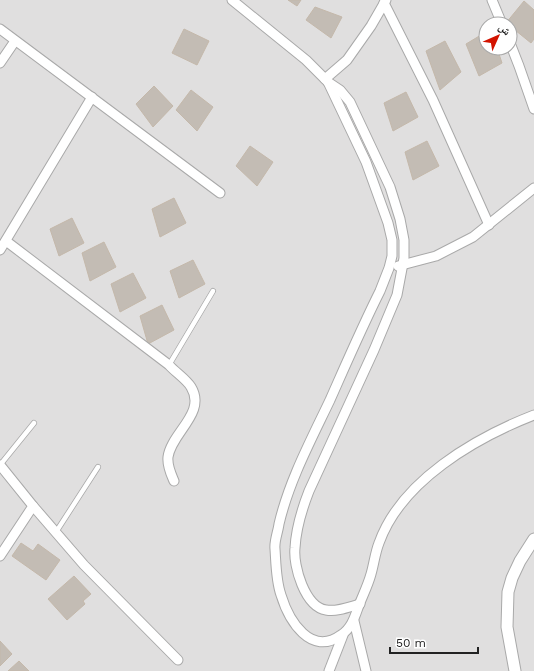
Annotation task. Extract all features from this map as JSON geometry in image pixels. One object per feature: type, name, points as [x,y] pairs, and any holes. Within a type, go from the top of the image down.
[{"type":"street","points":[[232,0],[306,60],[327,81],[340,90],[354,109],[390,187],[400,219],[404,240],[403,265],[397,295],[374,350],[309,491],[302,511],[295,549],[297,569],[300,580],[311,601],[320,608],[326,610],[335,610],[360,604]]},
{"type":"street","points":[[492,0],[499,16]]},
{"type":"street","points":[[327,81],[347,60],[371,26],[385,2]]},
{"type":"street","points":[[385,2],[434,100],[489,225]]},
{"type":"street","points":[[0,29],[220,193]]},
{"type":"street","points":[[0,63],[15,41]]},
{"type":"street","points":[[516,56],[534,109]]},
{"type":"street","points":[[327,81],[366,162],[388,223],[392,240],[392,256],[389,268],[301,462],[284,505],[275,545],[276,573],[280,594],[287,611],[302,632],[309,638],[320,643],[331,642],[343,634],[354,621],[372,572],[374,559],[380,541],[400,504],[419,483],[450,459],[486,437],[534,415]]},
{"type":"street","points":[[0,250],[92,97]]},
{"type":"street","points":[[389,268],[422,261],[442,253],[473,237],[534,188]]},
{"type":"street","points":[[6,241],[168,365],[190,386],[194,394],[195,401],[193,412],[171,447],[168,458],[169,469],[174,481]]},
{"type":"street","points":[[0,465],[84,565],[178,660]]},
{"type":"street","points":[[0,556],[33,506]]},
{"type":"street","points":[[515,671],[507,627],[508,592],[512,578],[520,561],[534,539]]},
{"type":"street","points":[[354,621],[366,671]]},
{"type":"street","points":[[329,671],[343,634]]},
{"type":"lane","points":[[168,365],[213,291]]},
{"type":"lane","points":[[0,465],[34,423]]},
{"type":"lane","points":[[56,532],[98,467]]},
{"type":"shaded area","points":[[0,0],[534,0],[534,671],[0,671]]},
{"type":"building","points":[[288,0],[301,0],[297,6]]},
{"type":"building","points":[[524,1],[534,10],[534,39],[531,43],[518,32],[518,16],[512,16]]},
{"type":"building","points":[[315,7],[342,17],[331,38],[306,20]]},
{"type":"building","points":[[184,29],[209,41],[197,65],[172,53]]},
{"type":"building","points":[[478,37],[478,56],[500,56],[502,63],[479,76],[466,44]]},
{"type":"building","points":[[445,41],[461,72],[440,90],[426,51]]},
{"type":"building","points":[[154,86],[173,106],[153,127],[136,104]]},
{"type":"building","points":[[191,90],[213,107],[197,131],[176,110]]},
{"type":"building","points":[[406,92],[418,117],[393,131],[384,103]]},
{"type":"building","points":[[427,141],[439,166],[413,180],[405,152]]},
{"type":"building","points":[[250,146],[273,162],[257,186],[236,166]]},
{"type":"building","points":[[174,198],[186,223],[160,237],[152,209]]},
{"type":"building","points":[[72,218],[84,243],[59,256],[50,229]]},
{"type":"building","points":[[104,242],[116,267],[90,281],[82,253]]},
{"type":"building","points":[[193,260],[205,284],[179,298],[170,271]]},
{"type":"building","points":[[133,273],[146,298],[120,312],[111,284]]},
{"type":"building","points":[[162,305],[174,330],[148,344],[140,316]]},
{"type":"building","points":[[21,543],[33,551],[38,544],[60,560],[46,580],[12,556]]},
{"type":"building","points":[[74,576],[91,594],[83,601],[85,604],[67,620],[48,599]]},
{"type":"building","points":[[0,641],[12,654],[0,666]]},
{"type":"building","points":[[19,661],[29,671],[8,671]]}]
